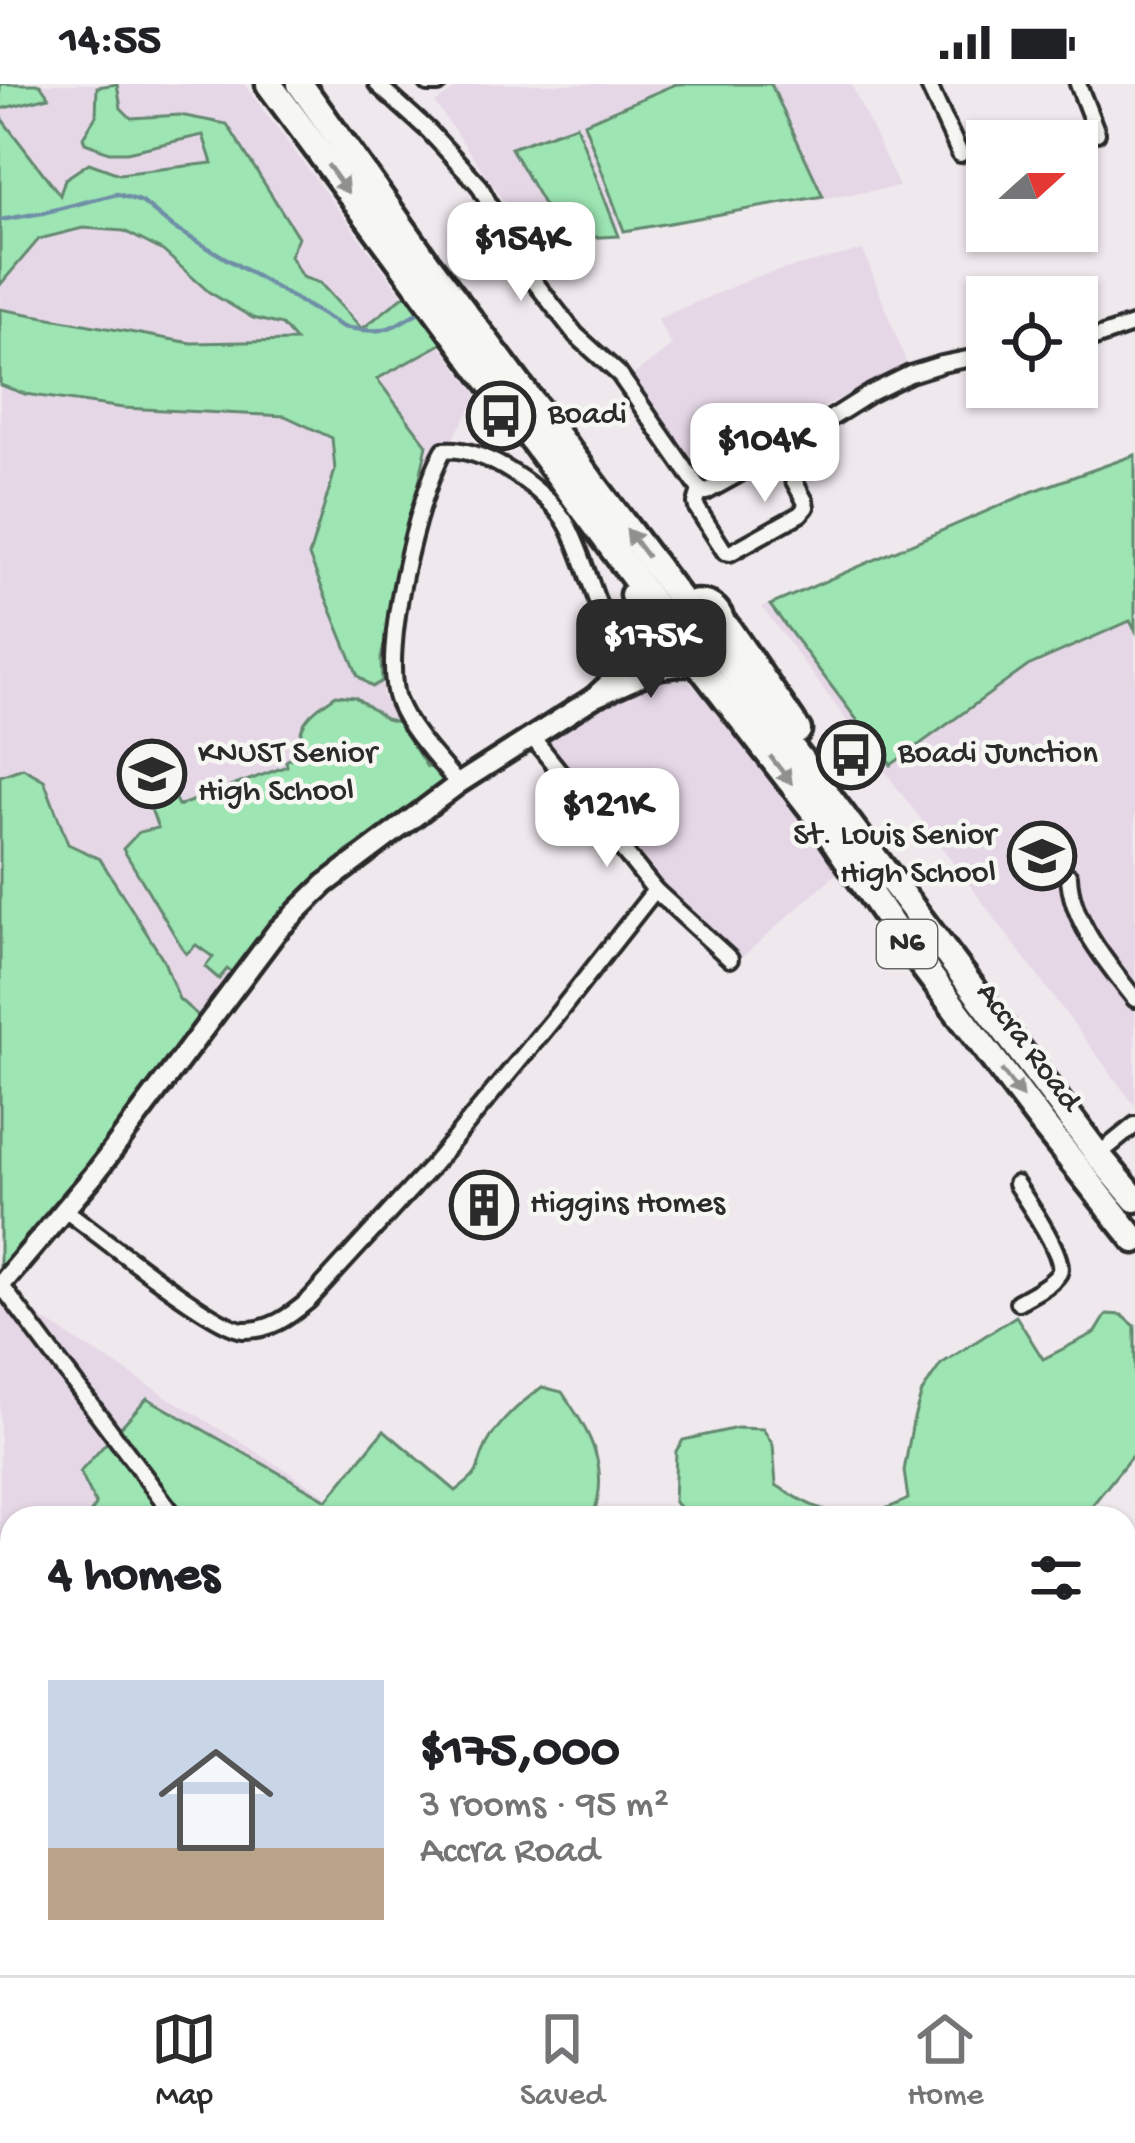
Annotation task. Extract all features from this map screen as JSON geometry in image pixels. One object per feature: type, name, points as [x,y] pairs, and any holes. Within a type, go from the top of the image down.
[{"type":"highway","name":"Accra Road","points":[[269,84],[574,496],[674,610],[714,647],[1135,1199]]},
{"type":"highway","name":"Accra Road","points":[[305,86],[674,610]]},
{"type":"highway","points":[[574,496],[582,523],[645,613],[651,641]]},
{"type":"highway","name":"Accra Road","points":[[714,647],[818,817],[894,928],[1135,1240]]},
{"type":"street","points":[[377,84],[478,184],[523,267],[576,335],[619,374],[700,490],[706,492],[778,452],[871,393],[910,374],[966,359]]},
{"type":"street","points":[[428,84],[438,84]]},
{"type":"street","points":[[928,84],[960,154]]},
{"type":"street","points":[[1078,84],[1091,120]]},
{"type":"street","points":[[1098,337],[1135,324]]},
{"type":"street","points":[[458,784],[412,728],[392,680],[401,591],[427,488],[444,450],[458,448],[490,459],[546,499],[567,523],[599,606]]},
{"type":"street","points":[[700,490],[697,508],[721,548],[730,553],[806,507],[778,452]]},
{"type":"street","points":[[593,698],[651,641],[674,610]]},
{"type":"street","points":[[167,1506],[0,1285],[65,1210],[291,916],[325,884],[458,784],[593,698],[714,647]]},
{"type":"street","points":[[532,736],[655,890],[730,958]]},
{"type":"street","points":[[1069,876],[1077,911],[1135,999]]},
{"type":"street","points":[[65,1210],[177,1293],[237,1330],[264,1328],[287,1319],[431,1168],[655,890]]},
{"type":"street","points":[[1098,1155],[1135,1125]]},
{"type":"street","points":[[1016,1184],[1061,1266],[1058,1275],[1018,1303]]},
{"type":"shaded area","points":[[0,84],[244,84],[478,396],[419,496],[390,628],[382,695],[425,763],[272,918],[191,1035],[0,1257]]},
{"type":"shaded area","points":[[463,84],[851,84],[899,187],[532,240],[435,103]]},
{"type":"shaded area","points":[[863,250],[908,367],[818,409],[822,418],[705,488],[632,376],[672,346],[657,319],[758,276]]},
{"type":"shaded area","name":"St. Louis Senior High School","points":[[1135,456],[1135,1106],[762,607]]},
{"type":"shaded area","points":[[662,679],[689,683],[708,699],[838,872],[740,959],[666,894],[562,768],[548,738],[621,691]]},
{"type":"shaded area","points":[[0,1293],[344,1506],[0,1506]]},
{"type":"green space","points":[[0,84],[40,84],[49,97],[0,109]]},
{"type":"green space","points":[[117,84],[121,108],[131,118],[180,115],[227,124],[298,237],[290,256],[302,277],[320,283],[362,329],[409,292],[443,343],[377,379],[427,445],[381,659],[382,681],[372,687],[358,676],[309,556],[335,470],[332,438],[285,416],[123,408],[25,394],[0,385],[0,309],[191,343],[296,341],[282,325],[253,318],[209,292],[163,251],[124,231],[83,228],[39,239],[0,285],[0,109],[4,122],[60,195],[65,179],[89,163],[119,174],[212,163],[203,135],[127,152],[109,152],[85,143],[83,137],[96,116],[97,87]]},
{"type":"green space","points":[[676,84],[771,84],[823,196],[624,231],[584,123]]},
{"type":"green space","points":[[576,125],[619,236],[563,239],[511,148]]},
{"type":"green space","points":[[1135,455],[1135,630],[1130,621],[1028,666],[891,765],[770,605],[1031,492]]},
{"type":"green space","points":[[336,695],[355,697],[398,722],[427,767],[443,770],[450,782],[346,852],[288,908],[235,975],[227,969],[219,979],[205,967],[213,957],[196,945],[186,954],[123,849],[139,832],[158,828],[145,793],[169,784],[178,806],[287,766],[286,761],[299,749],[307,720]]},
{"type":"green space","points":[[23,768],[44,780],[68,844],[100,859],[163,959],[179,999],[203,1020],[0,1268],[0,776]]},
{"type":"green space","points":[[1107,1314],[1122,1315],[1135,1326],[1135,1452],[1092,1506],[891,1506],[908,1499],[904,1471],[913,1421],[922,1392],[941,1364],[1016,1316],[1043,1359],[1096,1332]]},
{"type":"green space","points":[[542,1387],[562,1392],[595,1452],[600,1483],[596,1506],[95,1506],[80,1472],[147,1398],[327,1500],[384,1430],[456,1491],[475,1474],[498,1427]]},
{"type":"green space","points":[[737,1428],[763,1429],[773,1445],[776,1485],[814,1506],[678,1506],[674,1501],[676,1451],[683,1440]]},
{"type":"waterway","points":[[0,220],[117,194],[142,202],[174,228],[343,327],[386,329],[424,309]]},
{"type":"place","name":"Boadi","points":[[501,416]]},
{"type":"place","name":"Boadi Junction","points":[[851,755]]},
{"type":"place","name":"KNUST Senior High School","points":[[152,774]]},
{"type":"place","name":"St. Louis Senior High School","points":[[1042,856]]},
{"type":"place","name":"Higgins Homes","points":[[484,1205]]}]
